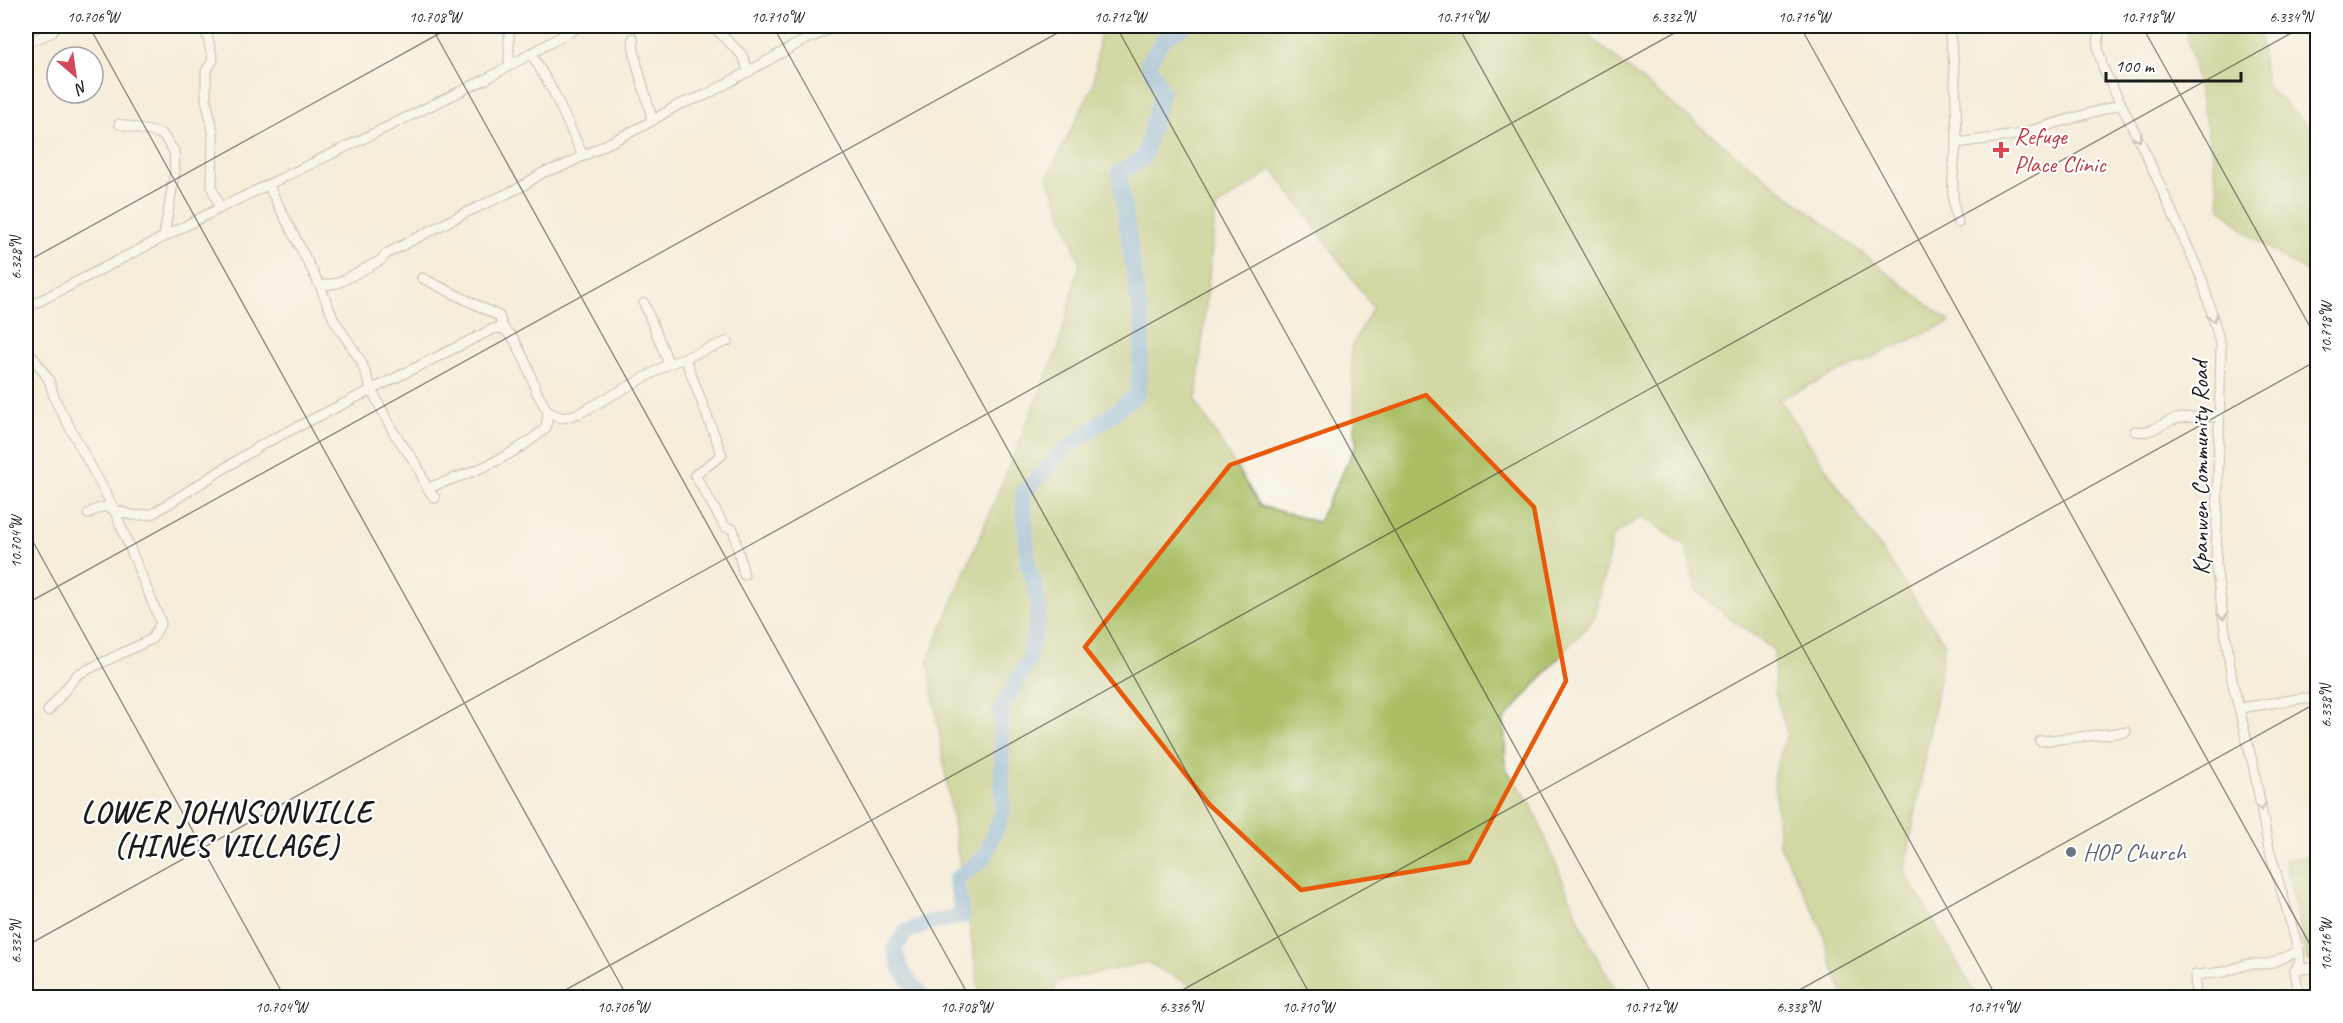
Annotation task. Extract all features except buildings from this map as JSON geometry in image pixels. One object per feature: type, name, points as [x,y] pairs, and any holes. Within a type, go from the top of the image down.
[{"type":"street","points":[[26,43],[51,33],[56,26]]},
{"type":"street","points":[[205,26],[213,60],[206,71],[206,99],[213,131],[212,188],[220,208]]},
{"type":"street","points":[[509,26],[509,66]]},
{"type":"street","points":[[26,308],[164,236],[509,66],[580,26]]},
{"type":"street","points":[[713,26],[742,55],[749,72]]},
{"type":"street","points":[[320,286],[338,283],[460,214],[519,188],[544,172],[583,156],[678,105],[706,95],[799,43],[837,26]]},
{"type":"street","points":[[1948,26],[1953,46],[1958,115],[1952,203],[1958,223]]},
{"type":"street","name":"Kpanwen Community Road","points":[[2099,26],[2098,48],[2103,68],[2146,154],[2202,279],[2221,346],[2216,567],[2232,680],[2254,769],[2268,845],[2299,951],[2300,962],[2295,970],[2299,998]]},
{"type":"street","points":[[633,38],[639,76],[649,101],[652,121]]},
{"type":"street","points":[[531,53],[554,93],[583,156]]},
{"type":"street","points":[[1957,143],[2016,135],[2121,104]]},
{"type":"street","points":[[119,124],[162,134],[174,151],[175,171],[164,236]]},
{"type":"street","points":[[268,185],[320,286],[334,320],[361,361],[372,391],[394,433],[417,465],[427,488],[435,498]]},
{"type":"street","points":[[422,278],[499,316],[503,328],[514,339],[537,393],[548,412],[546,428],[527,445],[509,456],[427,488]]},
{"type":"street","points":[[644,303],[669,364]]},
{"type":"street","points":[[88,514],[98,506],[113,507],[132,515],[152,514],[263,444],[493,329],[503,328]]},
{"type":"street","points":[[548,412],[563,418],[580,412],[669,364],[728,341]]},
{"type":"street","points":[[26,347],[49,380],[55,400],[113,507],[161,623],[152,639],[78,674],[48,711]]},
{"type":"street","points":[[685,358],[722,455],[696,475],[725,527],[733,529],[744,575]]},
{"type":"street","points":[[2135,431],[2144,432],[2157,429],[2177,419],[2219,416]]},
{"type":"street","points":[[2240,708],[2304,698],[2318,701]]},
{"type":"street","points":[[2040,741],[2126,732]]},
{"type":"street","points":[[2196,998],[2195,975],[2224,972],[2248,964],[2269,963],[2299,951]]},
{"type":"street","points":[[2295,970],[2318,968]]},
{"type":"highlighted area","points":[[1426,395],[1534,507],[1566,681],[1469,862],[1301,890],[1209,804],[1085,647],[1230,465]]},
{"type":"green space","points":[[1101,26],[1577,26],[1650,87],[1950,322],[1779,399],[1945,644],[1905,872],[1977,997],[1845,997],[1832,966],[1821,926],[1779,844],[1774,774],[1787,733],[1775,692],[1774,650],[1717,609],[1695,589],[1687,547],[1642,516],[1613,536],[1595,617],[1504,720],[1506,769],[1531,804],[1589,943],[1620,997],[1213,997],[1147,962],[1056,982],[1054,997],[978,997],[979,989],[928,661],[1059,346],[1080,263],[1048,176],[1093,86]],"holes":[[[1273,169],[1373,307],[1351,348],[1356,445],[1318,522],[1260,506],[1196,402],[1216,208]]]},
{"type":"green space","points":[[2185,26],[2259,26],[2266,86],[2317,134],[2317,276],[2289,262],[2247,233],[2221,208],[2212,152]]},
{"type":"green space","points":[[2317,854],[2317,960],[2307,961],[2285,860]]},
{"type":"waterway","points":[[1140,312],[1119,173],[1143,159],[1162,91],[1148,63],[1165,37],[1184,26]]},
{"type":"waterway","points":[[919,998],[920,994],[902,971],[894,949],[906,932],[928,923],[962,916],[956,879],[984,858],[1003,812],[1001,710],[1029,660],[1039,610],[1035,584],[1028,566],[1023,493],[1060,454],[1137,395],[1143,328],[1139,306]]},
{"type":"place","name":"Refuge Place Clinic","points":[[2001,150]]},
{"type":"place","name":"HOP Church","points":[[2071,852]]},
{"type":"district","name":"LOWER JOHNSONVILLE (HINES VILLAGE)","points":[[227,829]]}]
